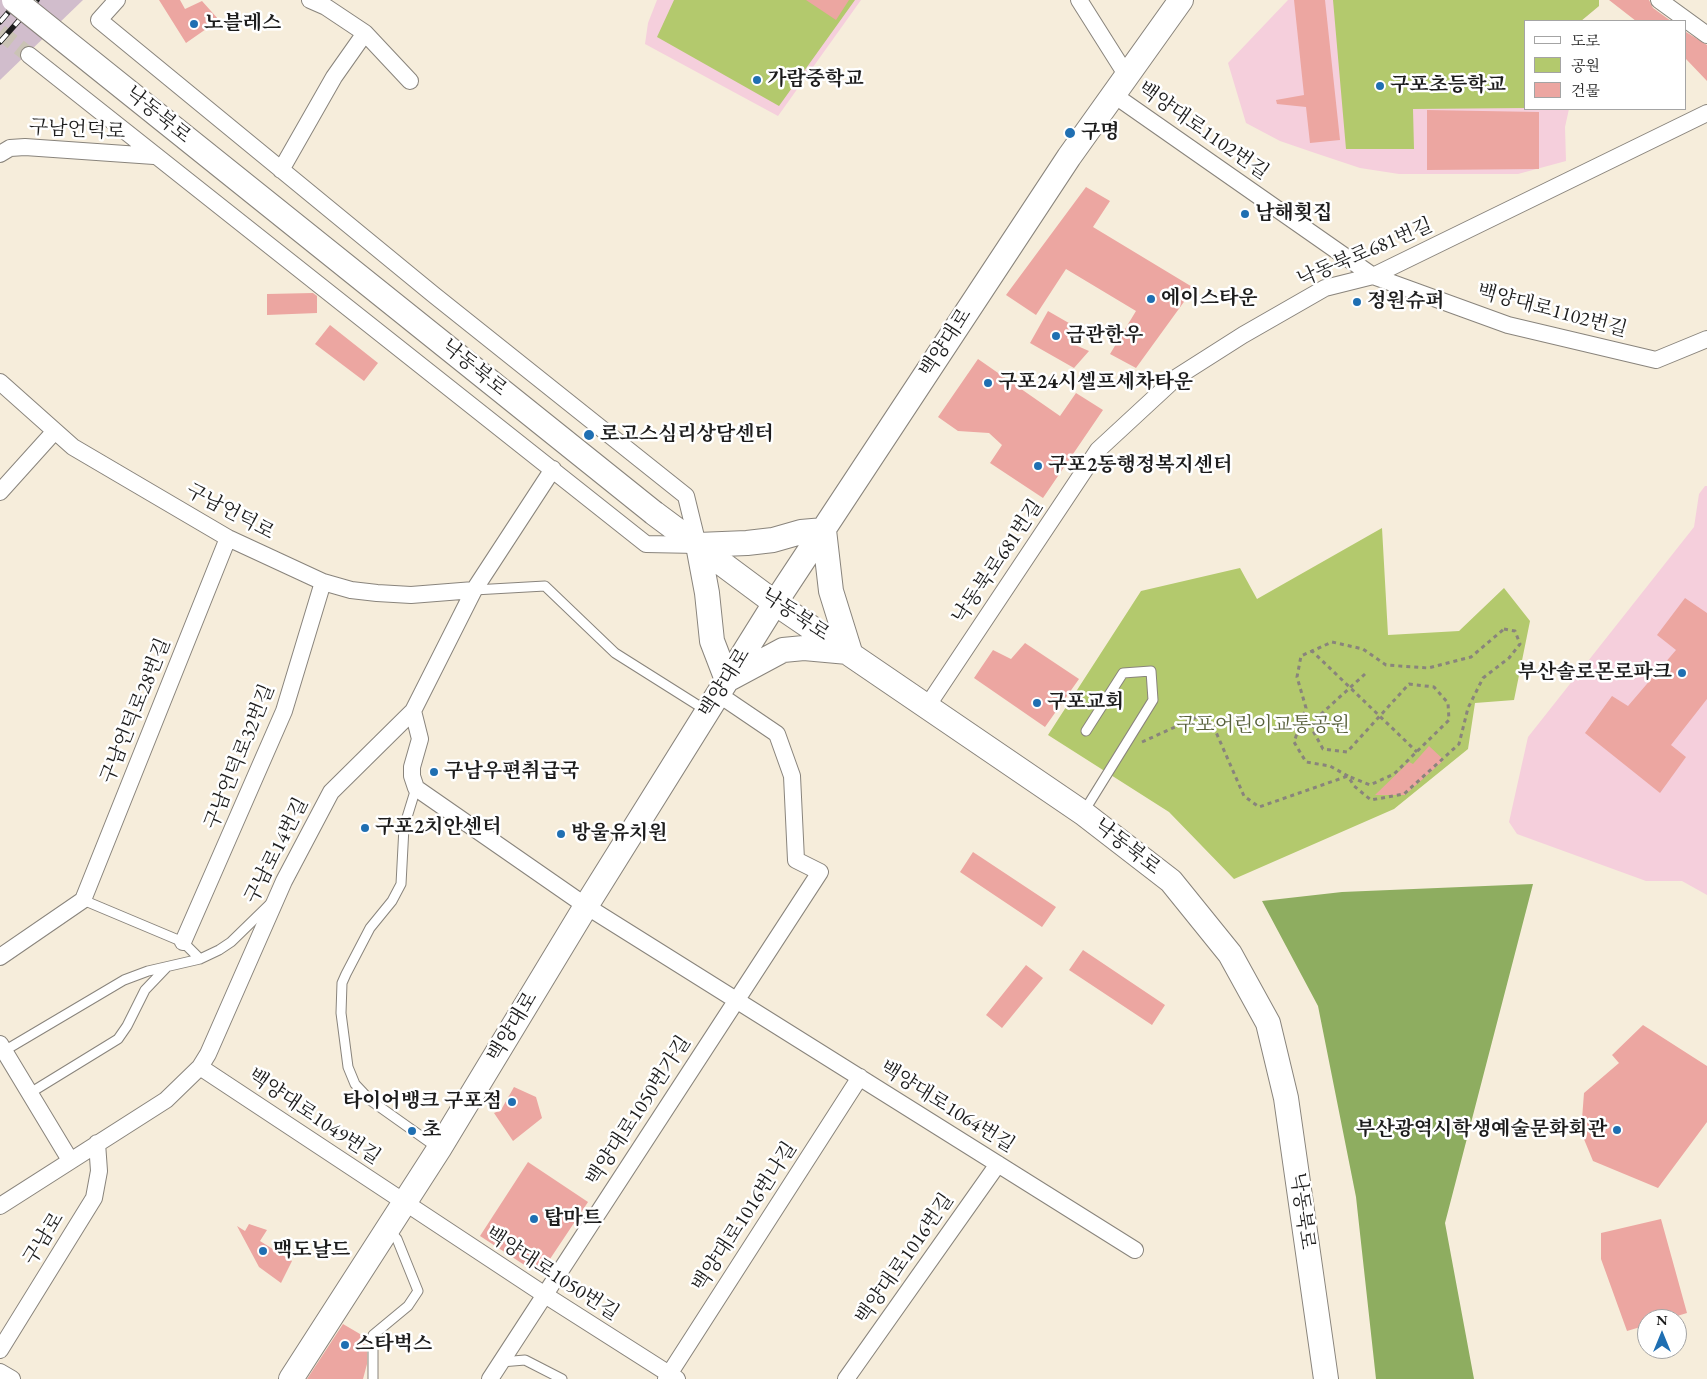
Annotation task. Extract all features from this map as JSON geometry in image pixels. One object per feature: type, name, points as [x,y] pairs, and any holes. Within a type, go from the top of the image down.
[{"type":"main road","name":"낙동북로","points":[[14,0],[654,513],[775,603],[850,652],[926,708],[1083,813],[1171,881],[1230,954],[1268,1023],[1286,1098],[1326,1379]]},
{"type":"main road","name":"백양대로","points":[[291,1379],[439,1149],[586,906],[775,603],[975,299],[1180,0]]},
{"type":"main road","points":[[824,530],[832,591],[850,652],[804,648],[783,650],[717,695],[707,593],[698,545],[748,543],[773,540],[801,532],[824,530]]},
{"type":"street","points":[[29,55],[154,156],[646,544],[698,545],[686,496],[491,341],[99,20],[117,0]]},
{"type":"street","points":[[310,0],[326,7],[366,33],[410,81]]},
{"type":"street","points":[[1079,0],[1127,76]]},
{"type":"street","points":[[1660,0],[1687,20]]},
{"type":"street","points":[[1687,20],[1707,35]]},
{"type":"street","points":[[281,170],[334,77],[366,33]]},
{"type":"street","name":"백양대로1102번길","points":[[1114,95],[1373,276],[1508,325],[1656,360],[1707,339]]},
{"type":"street","name":"낙동북로681번길","points":[[926,708],[1098,450],[1177,377],[1242,335],[1325,288],[1373,276],[1707,113]]},
{"type":"street","name":"구남언덕로","points":[[0,154],[10,148],[25,148],[154,156]]},
{"type":"street","name":"구남언덕로","points":[[0,382],[54,432],[74,447],[228,538],[323,582],[351,590],[378,593],[411,594],[474,590]]},
{"type":"street","points":[[0,492],[54,432]]},
{"type":"street","name":"구남로14번길","points":[[0,1206],[166,1100],[200,1067],[208,1054],[275,900],[331,792],[414,711],[474,590],[553,469]]},
{"type":"street","name":"구남언덕로28번길","points":[[83,900],[228,538]]},
{"type":"street","name":"구남언덕로32번길","points":[[183,942],[284,711],[323,582]]},
{"type":"street","points":[[717,695],[776,734],[792,776],[796,860],[820,872],[736,1000]]},
{"type":"street","points":[[414,711],[420,739],[412,768],[412,776],[416,788]]},
{"type":"street","name":"백양대로1064번길","points":[[416,788],[586,906],[1136,1250]]},
{"type":"street","points":[[0,957],[83,900]]},
{"type":"street","name":"백양대로1050번가길","points":[[490,1379],[736,1000]]},
{"type":"street","points":[[2,1048],[70,1160]]},
{"type":"street","name":"백양대로1049번길","points":[[200,1067],[404,1203]]},
{"type":"street","name":"백양대로1016번나길","points":[[671,1377],[860,1077]]},
{"type":"street","name":"구남로","points":[[0,1350],[94,1198],[99,1171],[98,1143]]},
{"type":"street","name":"백양대로1016번길","points":[[846,1379],[998,1164]]},
{"type":"street","name":"백양대로1050번길","points":[[404,1203],[671,1377]]},
{"type":"street","points":[[0,1372],[12,1379]]},
{"type":"lane","points":[[474,590],[545,586],[615,653],[717,695]]},
{"type":"lane","points":[[1083,813],[1118,753],[1153,700],[1151,671],[1123,673],[1086,731]]},
{"type":"lane","points":[[416,788],[404,826],[402,884],[392,901],[370,928],[346,974],[342,984],[341,1013],[348,1067],[355,1084],[370,1100],[439,1149]]},
{"type":"lane","points":[[83,900],[183,942],[200,959]]},
{"type":"lane","points":[[2,1048],[124,980],[169,966],[200,959],[231,942],[275,900]]},
{"type":"lane","points":[[30,1093],[118,1039],[128,1026],[145,990],[169,966]]},
{"type":"lane","points":[[373,1379],[373,1335],[408,1306],[418,1291],[397,1239],[388,1228]]},
{"type":"lane","points":[[501,1362],[525,1360],[562,1379]]},
{"type":"path","points":[[1348,776],[1354,786],[1371,800],[1404,794],[1459,744],[1468,708],[1483,678],[1509,658],[1520,644],[1515,631],[1504,629],[1471,657],[1428,668],[1386,665],[1362,649],[1332,642],[1310,650],[1301,656],[1298,677],[1306,708],[1294,742],[1306,762],[1330,766],[1370,785],[1394,774],[1449,720],[1448,703],[1434,687],[1409,684],[1347,752],[1323,749],[1312,729],[1320,715],[1365,674]]},
{"type":"path","points":[[1310,650],[1417,752]]},
{"type":"path","points":[[1118,753],[1197,717],[1212,723],[1244,796],[1259,807],[1348,776]]},
{"type":"shaded area","points":[[0,0],[83,0],[0,80]]},
{"type":"shaded area","name":"가람중학교","points":[[657,0],[861,0],[778,116],[645,44],[648,23]]},
{"type":"shaded area","name":"구포초등학교","points":[[1288,0],[1599,0],[1599,6],[1582,20],[1524,20],[1524,110],[1569,110],[1565,127],[1566,161],[1518,174],[1399,174],[1360,168],[1280,141],[1246,123],[1228,63]]},
{"type":"shaded area","points":[[1707,486],[1707,895],[1682,881],[1646,881],[1517,834],[1509,822],[1528,737],[1694,527],[1699,494]]},
{"type":"green space","name":"가람중학교","points":[[674,0],[855,0],[779,106],[657,37]]},
{"type":"green space","points":[[1333,0],[1599,0],[1599,6],[1582,20],[1524,20],[1524,108],[1413,109],[1414,149],[1346,149]]},
{"type":"green space","name":"구포어린이교통공원","points":[[1382,528],[1388,635],[1459,631],[1504,588],[1530,621],[1514,700],[1475,703],[1468,749],[1394,809],[1234,879],[1169,812],[1048,735],[1141,591],[1240,568],[1257,599]]},
{"type":"green space","points":[[1533,884],[1445,1223],[1474,1379],[1376,1379],[1356,1197],[1318,1006],[1262,901],[1342,892]]},
{"type":"building","name":"노블레스","points":[[159,0],[180,0],[185,9],[202,1],[219,20],[186,43]]},
{"type":"building","points":[[806,0],[849,0],[836,20]]},
{"type":"building","points":[[1294,0],[1325,0],[1340,140],[1310,143],[1306,107],[1277,104],[1276,100],[1304,95]]},
{"type":"building","points":[[1609,0],[1649,0],[1653,8],[1670,20],[1635,20]]},
{"type":"building","points":[[1687,33],[1707,45],[1707,81],[1687,60]]},
{"type":"building","points":[[1427,110],[1539,112],[1539,169],[1427,170]]},
{"type":"building","name":"에이스타운","points":[[1086,187],[1110,201],[1093,227],[1194,288],[1136,368],[1110,354],[1136,311],[1066,269],[1036,315],[1006,295]]},
{"type":"building","points":[[313,293],[317,296],[317,313],[267,315],[267,294]]},
{"type":"building","name":"금관한우","points":[[1048,311],[1081,330],[1073,344],[1089,351],[1074,368],[1030,343]]},
{"type":"building","points":[[330,325],[378,363],[364,381],[315,344]]},
{"type":"building","points":[[978,359],[1060,416],[1076,393],[1103,410],[1043,498],[990,463],[1002,445],[989,433],[958,431],[938,417]]},
{"type":"building","name":"부산솔로몬로파크","points":[[1685,598],[1707,613],[1707,699],[1671,745],[1686,757],[1660,793],[1585,733],[1612,696],[1628,706],[1676,650],[1657,635]]},
{"type":"building","name":"구포교회","points":[[1025,643],[1079,679],[1045,727],[974,678],[993,650],[1011,659]]},
{"type":"building","points":[[1429,746],[1444,760],[1405,795],[1375,795],[1409,762],[1413,764]]},
{"type":"building","points":[[973,852],[1056,907],[1042,927],[960,872]]},
{"type":"building","points":[[1083,950],[1165,1005],[1152,1025],[1069,970]]},
{"type":"building","points":[[1026,965],[1043,978],[1002,1028],[986,1015]]},
{"type":"building","points":[[1643,1025],[1707,1066],[1707,1122],[1658,1188],[1593,1161],[1581,1132],[1584,1093],[1619,1063],[1612,1055]]},
{"type":"building","points":[[514,1087],[536,1097],[542,1118],[513,1141],[494,1113],[501,1110]]},
{"type":"building","name":"탑마트","points":[[528,1162],[588,1202],[546,1265],[529,1268],[480,1236]]},
{"type":"building","points":[[1661,1219],[1686,1309],[1637,1309],[1637,1328],[1627,1331],[1601,1259],[1601,1233]]},
{"type":"building","name":"맥도날드","points":[[249,1224],[267,1230],[260,1241],[292,1261],[281,1283],[259,1267],[237,1226],[245,1231]]},
{"type":"building","name":"스타벅스","points":[[343,1324],[360,1334],[367,1351],[367,1364],[363,1379],[307,1379]]},
{"type":"tunnel","points":[[0,32],[29,55]]},
{"type":"railway","points":[[0,22],[19,0]]},
{"type":"railway","points":[[0,42],[37,0]]},
{"type":"place","name":"노블레스","points":[[194,24]]},
{"type":"place","name":"가람중학교","points":[[757,80]]},
{"type":"place","name":"구포초등학교","points":[[1380,86]]},
{"type":"place","name":"구명","points":[[1070,133]]},
{"type":"place","name":"남해횟집","points":[[1245,214]]},
{"type":"place","name":"에이스타운","points":[[1151,299]]},
{"type":"place","name":"정원슈퍼","points":[[1357,302]]},
{"type":"place","name":"금관한우","points":[[1056,336]]},
{"type":"place","name":"구포24시셀프세차타운","points":[[988,383]]},
{"type":"place","name":"로고스심리상담센터","points":[[589,435]]},
{"type":"place","name":"구포2동행정복지센터","points":[[1038,466]]},
{"type":"place","name":"부산솔로몬로파크","points":[[1682,673]]},
{"type":"place","name":"구포교회","points":[[1037,703]]},
{"type":"place","name":"구남우편취급국","points":[[434,772]]},
{"type":"place","name":"구포2치안센터","points":[[365,828]]},
{"type":"place","name":"방울유치원","points":[[561,834]]},
{"type":"place","name":"타이어뱅크 구포점","points":[[512,1102]]},
{"type":"place","name":"부산광역시학생예술문화회관","points":[[1617,1130]]},
{"type":"place","name":"초","points":[[412,1131]]},
{"type":"place","name":"탑마트","points":[[534,1219]]},
{"type":"place","name":"맥도날드","points":[[263,1251]]},
{"type":"place","name":"스타벅스","points":[[345,1345]]}]
